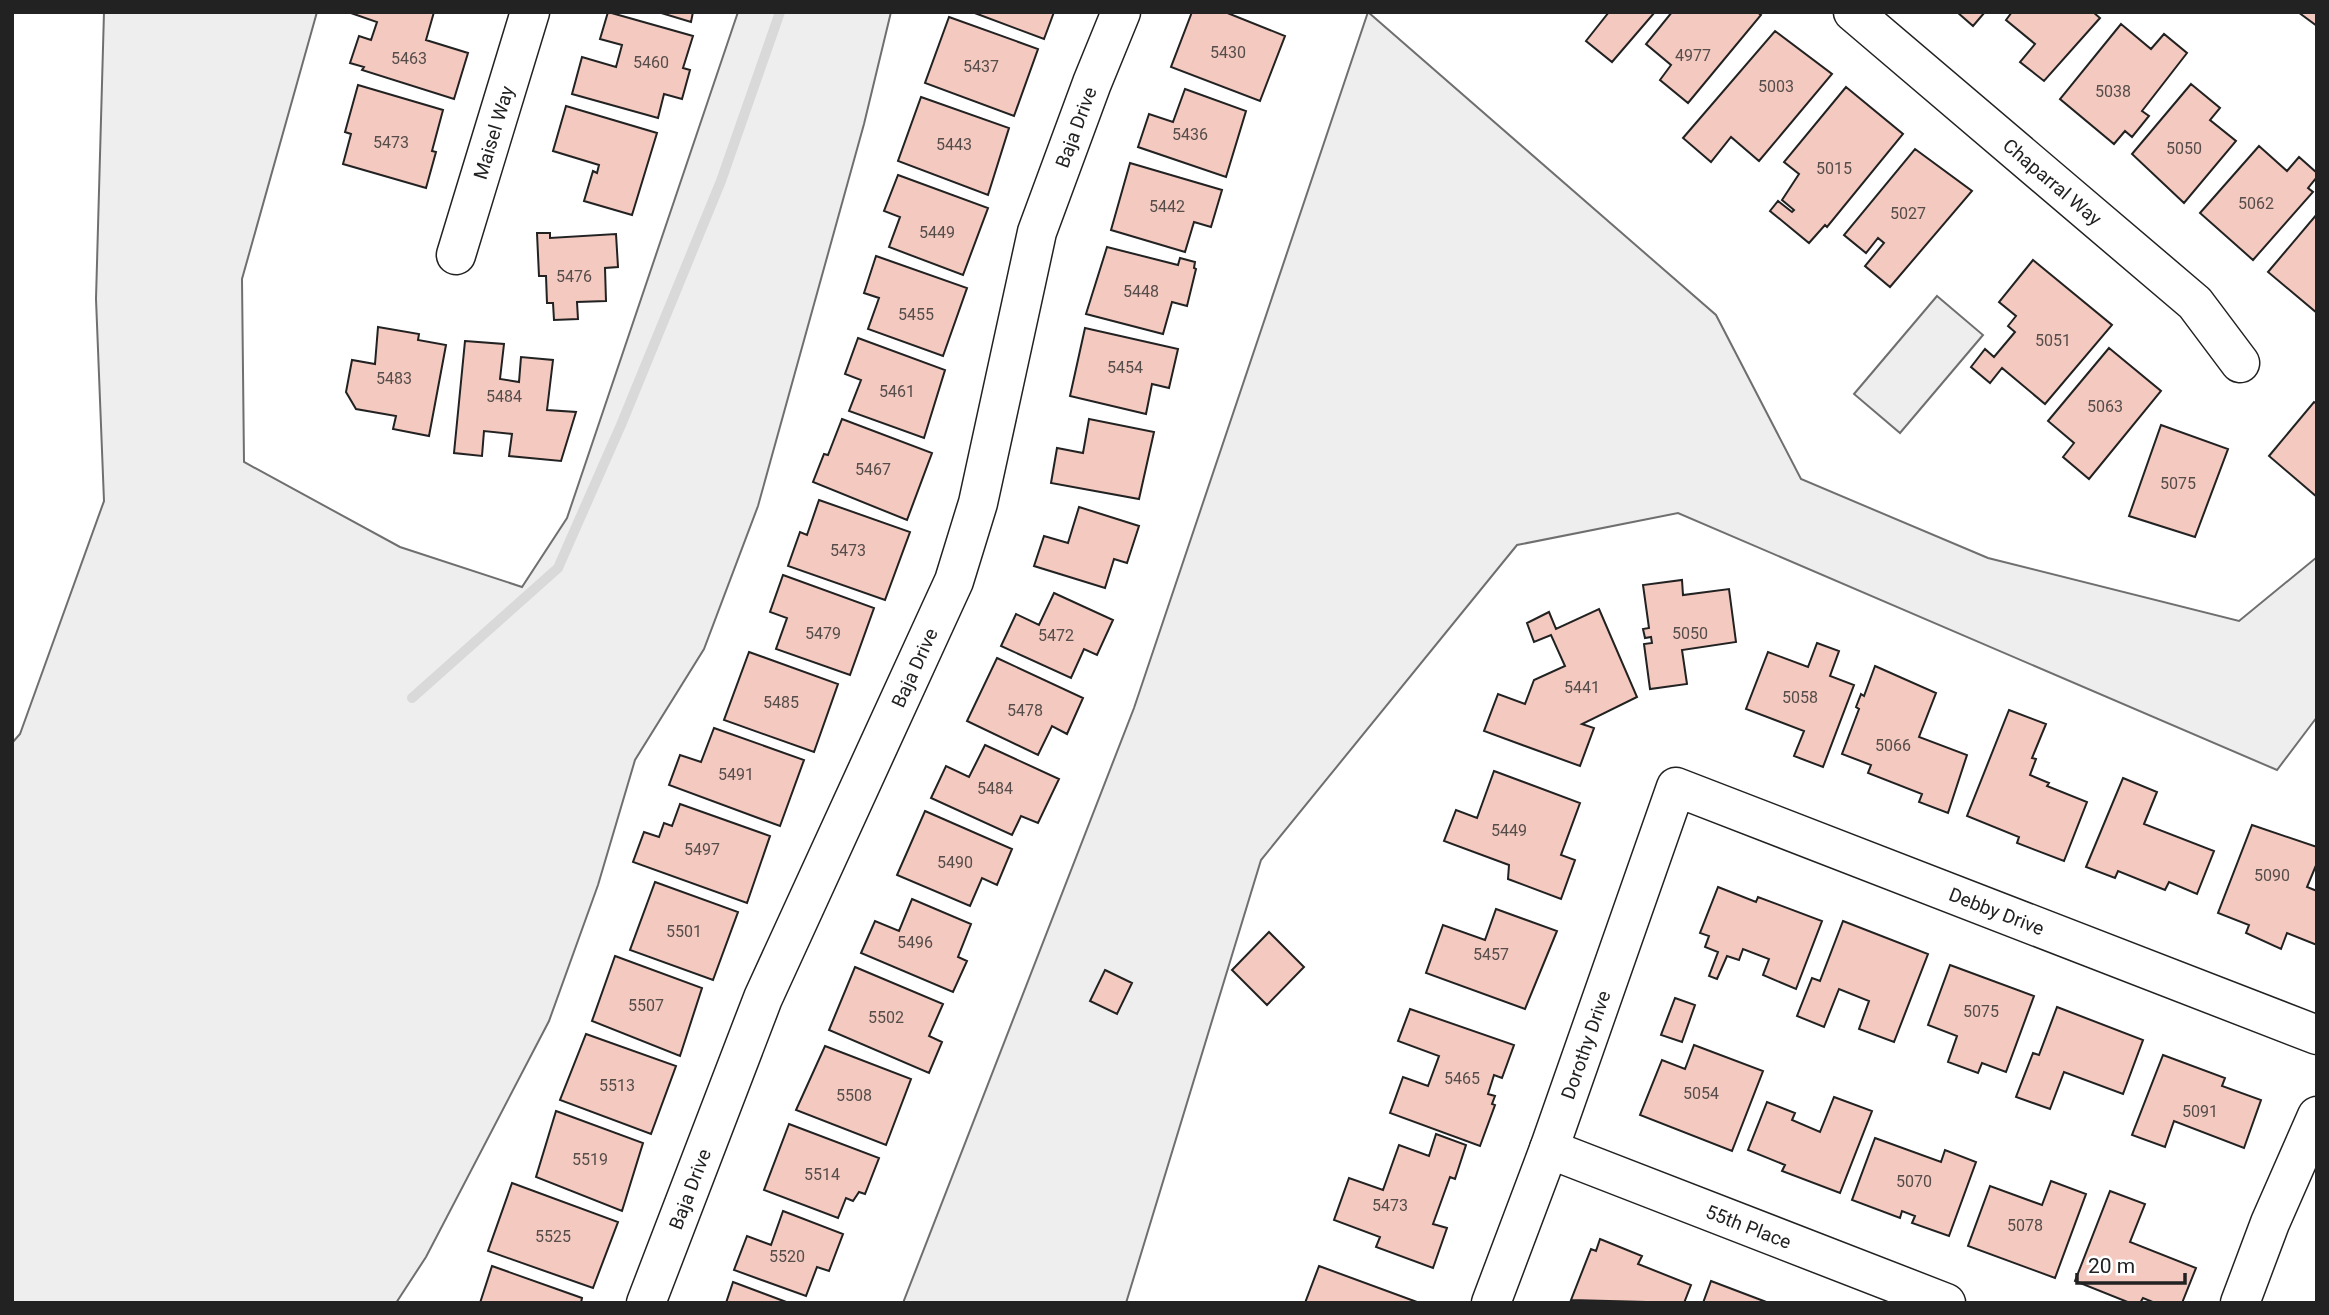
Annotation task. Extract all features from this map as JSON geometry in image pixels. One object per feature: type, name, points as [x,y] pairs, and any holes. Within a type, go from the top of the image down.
[{"type":"street","name":"Maisel Way","points":[[456,255],[530,12]]},
{"type":"street","name":"Baja Drive","points":[[646,1303],[763,998],[954,581],[978,503],[1037,232],[1121,12]]},
{"type":"street","name":"Chaparral Way","points":[[1853,12],[2195,303],[2241,363]]},
{"type":"street","name":"Debby Drive","points":[[1676,787],[2317,1035]]},
{"type":"street","name":"Dorothy Drive","points":[[1491,1303],[1549,1149],[1676,787]]},
{"type":"street","points":[[2240,1303],[2270,1223],[2317,1116]]},
{"type":"street","name":"55th Place","points":[[1549,1149],[1946,1303]]},
{"type":"shaded area","points":[[104,12],[317,12],[242,279],[244,462],[400,547],[522,587],[567,518],[738,12],[891,12],[864,124],[758,506],[704,649],[635,760],[598,885],[549,1021],[426,1257],[396,1303],[12,1303],[12,743],[20,734],[104,501],[96,299]]},
{"type":"shaded area","points":[[1368,12],[1716,315],[1801,479],[1988,558],[2239,621],[2317,557],[2317,717],[2277,770],[1678,513],[1517,545],[1261,860],[1126,1303],[903,1303],[1134,708]]},
{"type":"shaded area","points":[[1937,296],[1983,335],[1900,433],[1854,394]]},
{"type":"building","points":[[348,12],[434,12],[426,40],[468,53],[454,99],[362,70],[364,67],[350,63],[359,36],[371,40],[377,22]]},
{"type":"building","points":[[608,12],[693,36],[683,68],[690,70],[682,99],[664,94],[658,118],[572,94],[582,57],[616,67],[622,45],[600,39]]},
{"type":"building","points":[[658,12],[693,12],[691,22]]},
{"type":"building","points":[[972,12],[1054,12],[1044,39]]},
{"type":"building","points":[[1192,12],[1225,12],[1285,36],[1260,101],[1171,67]]},
{"type":"building","points":[[1609,12],[1655,12],[1612,62],[1586,41]]},
{"type":"building","points":[[1672,12],[1757,12],[1761,15],[1688,103],[1660,80],[1671,65],[1646,44]]},
{"type":"building","points":[[1957,12],[1985,12],[1973,26]]},
{"type":"building","points":[[2012,12],[2093,12],[2100,18],[2044,81],[2020,62],[2035,44],[2006,20]]},
{"type":"building","points":[[2298,12],[2317,12],[2317,26]]},
{"type":"building","points":[[949,17],[1038,49],[1014,116],[925,83]]},
{"type":"building","points":[[2121,24],[2151,49],[2164,34],[2187,53],[2142,111],[2149,116],[2132,137],[2125,131],[2114,144],[2060,99]]},
{"type":"building","points":[[1775,31],[1832,74],[1759,161],[1731,137],[1711,162],[1683,138]]},
{"type":"building","points":[[2191,84],[2220,108],[2210,120],[2236,141],[2184,203],[2132,154]]},
{"type":"building","points":[[358,85],[443,110],[432,151],[436,152],[426,188],[343,164],[351,134],[345,132]]},
{"type":"building","points":[[1846,87],[1903,134],[1827,227],[1825,225],[1809,243],[1770,211],[1778,201],[1792,212],[1794,210],[1782,200],[1799,174],[1784,162]]},
{"type":"building","points":[[1185,89],[1246,111],[1226,177],[1138,147],[1149,114],[1173,122]]},
{"type":"building","points":[[921,97],[1009,128],[988,195],[898,161]]},
{"type":"building","points":[[566,106],[657,133],[632,215],[584,201],[593,171],[597,173],[599,165],[553,151]]},
{"type":"building","points":[[2259,146],[2287,171],[2299,157],[2317,173],[2317,177],[2308,188],[2313,192],[2253,260],[2200,213]]},
{"type":"building","points":[[1915,149],[1972,191],[1890,287],[1865,266],[1884,243],[1878,238],[1866,253],[1844,235]]},
{"type":"building","points":[[1130,163],[1222,190],[1211,227],[1194,222],[1185,252],[1111,230]]},
{"type":"building","points":[[898,175],[988,208],[963,275],[889,247],[900,217],[884,211]]},
{"type":"building","points":[[2317,214],[2317,313],[2268,272]]},
{"type":"building","points":[[537,233],[550,233],[550,238],[616,234],[618,267],[605,268],[606,301],[577,302],[578,319],[554,320],[553,303],[547,303],[546,276],[539,276]]},
{"type":"building","points":[[1107,247],[1178,265],[1180,258],[1195,262],[1196,269],[1187,306],[1172,302],[1163,334],[1086,314]]},
{"type":"building","points":[[876,256],[967,288],[943,356],[868,329],[879,298],[864,293]]},
{"type":"building","points":[[2033,260],[2112,325],[2045,404],[2002,368],[1990,383],[1971,367],[1985,349],[1994,357],[2015,332],[2008,326],[2016,316],[1999,302]]},
{"type":"building","points":[[378,327],[419,334],[418,340],[446,345],[429,436],[393,429],[396,416],[356,409],[346,392],[352,360],[375,364]]},
{"type":"building","points":[[1085,328],[1178,349],[1169,388],[1152,384],[1146,414],[1070,396]]},
{"type":"building","points":[[858,338],[945,370],[924,438],[849,411],[861,380],[845,374]]},
{"type":"building","points":[[465,341],[504,344],[500,379],[519,382],[521,357],[553,360],[547,410],[576,412],[561,461],[509,456],[512,434],[484,431],[482,456],[454,453]]},
{"type":"building","points":[[2109,348],[2161,391],[2089,479],[2063,457],[2074,443],[2048,421]]},
{"type":"building","points":[[2314,402],[2317,404],[2317,497],[2269,456]]},
{"type":"building","points":[[842,419],[932,453],[907,520],[813,482],[824,454],[828,455]]},
{"type":"building","points":[[1089,419],[1154,432],[1139,499],[1051,483],[1057,448],[1083,453]]},
{"type":"building","points":[[2161,425],[2228,449],[2195,537],[2129,516]]},
{"type":"building","points":[[819,500],[910,532],[885,600],[788,566],[800,532],[807,535]]},
{"type":"building","points":[[1079,507],[1139,526],[1127,563],[1114,559],[1105,588],[1034,566],[1044,536],[1068,543]]},
{"type":"building","points":[[783,575],[874,608],[850,675],[776,649],[787,618],[770,612]]},
{"type":"building","points":[[1682,580],[1683,595],[1729,589],[1736,642],[1682,650],[1687,684],[1650,689],[1644,644],[1652,643],[1651,637],[1645,638],[1643,629],[1649,628],[1643,585]]},
{"type":"building","points":[[1054,593],[1113,620],[1097,655],[1084,649],[1071,678],[1001,646],[1016,614],[1039,625]]},
{"type":"building","points":[[1599,609],[1637,697],[1582,724],[1594,728],[1580,766],[1484,731],[1498,694],[1525,704],[1534,680],[1565,666],[1551,635],[1534,642],[1527,623],[1549,612],[1556,629]]},
{"type":"building","points":[[1817,643],[1839,651],[1830,676],[1854,685],[1823,767],[1794,756],[1804,731],[1746,709],[1768,652],[1808,667]]},
{"type":"building","points":[[749,652],[838,684],[814,752],[724,720]]},
{"type":"building","points":[[997,658],[1083,698],[1067,734],[1052,726],[1038,755],[967,721]]},
{"type":"building","points":[[1875,666],[1936,693],[1919,737],[1967,755],[1948,813],[1919,802],[1922,794],[1868,773],[1871,765],[1842,754],[1859,709],[1856,707],[1861,694],[1864,696]]},
{"type":"building","points":[[2009,710],[2046,724],[2032,758],[2036,759],[2030,775],[2049,783],[2047,786],[2087,802],[2064,861],[2017,843],[2019,837],[1967,816]]},
{"type":"building","points":[[714,728],[804,760],[780,826],[669,785],[680,755],[701,762]]},
{"type":"building","points":[[985,745],[1059,779],[1038,823],[1021,816],[1012,835],[931,798],[946,766],[969,777]]},
{"type":"building","points":[[1494,771],[1580,803],[1561,855],[1575,860],[1561,899],[1508,879],[1509,865],[1444,841],[1456,810],[1477,818]]},
{"type":"building","points":[[2123,778],[2157,792],[2144,824],[2214,851],[2197,894],[2169,882],[2165,890],[2118,871],[2115,878],[2086,867]]},
{"type":"building","points":[[680,804],[770,836],[747,903],[633,862],[644,832],[659,837],[664,823],[672,826]]},
{"type":"building","points":[[925,811],[1012,849],[997,885],[982,878],[970,906],[897,875]]},
{"type":"building","points":[[2252,825],[2317,847],[2317,863],[2307,887],[2317,891],[2317,945],[2287,933],[2281,949],[2246,933],[2249,925],[2218,913]]},
{"type":"building","points":[[655,882],[738,912],[713,980],[630,950]]},
{"type":"building","points":[[1718,887],[1756,902],[1758,897],[1822,921],[1796,989],[1763,975],[1769,959],[1743,949],[1739,960],[1727,956],[1717,979],[1709,976],[1718,952],[1705,947],[1709,936],[1700,933]]},
{"type":"building","points":[[912,899],[971,924],[958,957],[967,961],[953,992],[861,953],[875,921],[899,931]]},
{"type":"building","points":[[1496,909],[1557,931],[1525,1009],[1426,973],[1443,925],[1485,940]]},
{"type":"building","points":[[1843,921],[1928,954],[1894,1042],[1859,1029],[1869,1001],[1839,989],[1824,1027],[1797,1016],[1812,978],[1820,981]]},
{"type":"building","points":[[1269,932],[1304,967],[1267,1005],[1232,970]]},
{"type":"building","points":[[615,956],[702,988],[680,1056],[592,1021]]},
{"type":"building","points":[[1950,965],[2034,996],[2006,1072],[1982,1063],[1978,1073],[1948,1062],[1957,1036],[1928,1025]]},
{"type":"building","points":[[855,967],[943,1004],[929,1036],[942,1042],[929,1073],[829,1030]]},
{"type":"building","points":[[1105,970],[1132,983],[1117,1014],[1090,1001]]},
{"type":"building","points":[[1675,998],[1695,1005],[1682,1042],[1661,1035]]},
{"type":"building","points":[[2057,1007],[2143,1040],[2123,1094],[2064,1072],[2050,1109],[2016,1097],[2033,1053],[2039,1055]]},
{"type":"building","points":[[1410,1009],[1514,1045],[1502,1078],[1494,1075],[1488,1094],[1495,1096],[1492,1104],[1495,1105],[1480,1146],[1390,1113],[1403,1077],[1428,1086],[1439,1056],[1398,1041]]},
{"type":"building","points":[[586,1034],[676,1066],[651,1134],[560,1100]]},
{"type":"building","points":[[1694,1045],[1763,1071],[1732,1151],[1640,1115],[1662,1060],[1685,1069]]},
{"type":"building","points":[[825,1046],[911,1079],[886,1145],[796,1110]]},
{"type":"building","points":[[2163,1055],[2225,1078],[2222,1086],[2261,1100],[2244,1148],[2174,1121],[2165,1147],[2132,1135]]},
{"type":"building","points":[[1834,1097],[1872,1111],[1840,1193],[1782,1171],[1785,1165],[1748,1150],[1767,1102],[1795,1113],[1792,1120],[1820,1132]]},
{"type":"building","points":[[556,1111],[643,1143],[622,1211],[536,1177]]},
{"type":"building","points":[[789,1124],[879,1158],[865,1194],[859,1192],[853,1201],[846,1198],[838,1218],[764,1190]]},
{"type":"building","points":[[1436,1134],[1466,1145],[1455,1179],[1450,1177],[1433,1224],[1447,1228],[1433,1268],[1376,1247],[1380,1237],[1334,1220],[1349,1178],[1383,1190],[1399,1145],[1429,1156]]},
{"type":"building","points":[[1875,1138],[1941,1162],[1945,1150],[1976,1162],[1949,1236],[1912,1223],[1915,1216],[1902,1211],[1900,1218],[1852,1200]]},
{"type":"building","points":[[2051,1181],[2086,1194],[2055,1278],[1968,1246],[1990,1186],[2042,1205]]},
{"type":"building","points":[[512,1183],[618,1222],[593,1288],[488,1251]]},
{"type":"building","points":[[2110,1191],[2145,1204],[2130,1242],[2196,1268],[2182,1303],[2155,1303],[2143,1298],[2140,1303],[2130,1303],[2075,1281]]},
{"type":"building","points":[[783,1211],[843,1234],[829,1271],[817,1267],[806,1296],[734,1270],[747,1236],[771,1245]]},
{"type":"building","points":[[1600,1239],[1642,1256],[1638,1264],[1691,1285],[1684,1303],[1571,1300],[1591,1249],[1596,1251]]},
{"type":"building","points":[[492,1266],[582,1298],[581,1303],[480,1303]]},
{"type":"building","points":[[1319,1266],[1417,1302],[1417,1303],[1305,1303]]},
{"type":"building","points":[[1711,1281],[1769,1303],[1703,1303]]},
{"type":"building","points":[[733,1282],[789,1303],[726,1303]]},
{"type":"waterway","points":[[412,698],[558,568],[621,425],[721,181],[780,12]]}]
